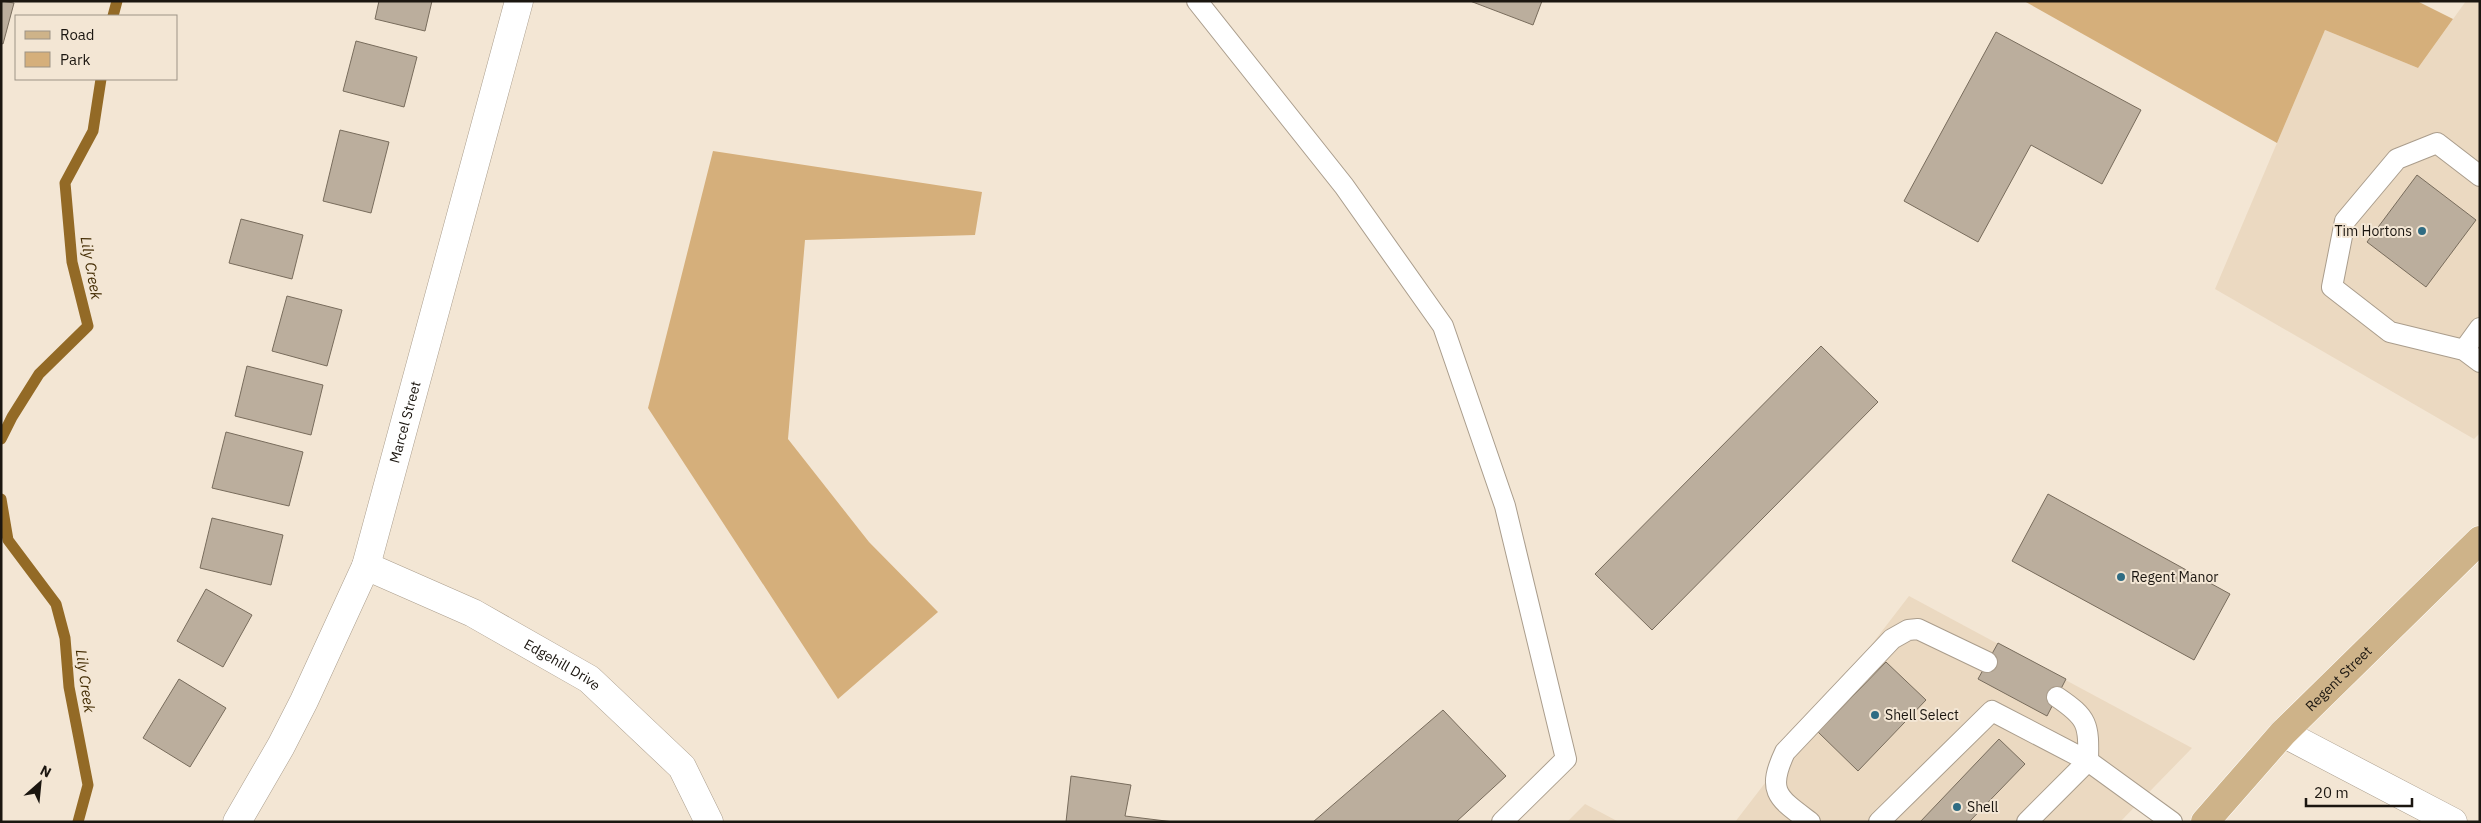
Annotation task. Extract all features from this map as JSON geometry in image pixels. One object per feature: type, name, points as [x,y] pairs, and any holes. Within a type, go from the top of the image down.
[{"type":"main road","name":"Regent Street","points":[[2205,822],[2283,734],[2480,540]]},
{"type":"street","name":"Marcel Street","points":[[237,822],[281,746],[304,701],[366,566],[520,1]]},
{"type":"street","name":"Edgehill Drive","points":[[366,566],[473,613],[589,679],[682,768],[709,822]]},
{"type":"street","points":[[2283,734],[2453,822]]},
{"type":"lane","points":[[1197,1],[1344,186],[1443,326],[1505,506],[1566,759],[1502,822]]},
{"type":"lane","points":[[2480,176],[2437,143],[2397,159],[2345,221],[2332,287],[2390,332],[2464,350],[2480,362]]},
{"type":"lane","points":[[2464,350],[2480,328]]},
{"type":"lane","points":[[1810,822],[1790,806],[1777,791],[1776,771],[1785,752],[1892,639],[1908,630],[1918,629],[1987,662]]},
{"type":"lane","points":[[2027,822],[2088,761],[2089,731],[2084,719],[2057,697]]},
{"type":"lane","points":[[1879,822],[1992,711],[2088,761],[2172,822]]},
{"type":"shaded area","points":[[2466,1],[2480,1],[2480,433],[2474,439],[2215,289],[2325,30],[2418,68]]},
{"type":"shaded area","points":[[1909,596],[2192,748],[2120,822],[1735,822]]},
{"type":"shaded area","points":[[1585,804],[1619,822],[1567,822]]},
{"type":"green space","points":[[2024,1],[2417,1],[2453,19],[2418,68],[2325,30],[2277,143]]},
{"type":"green space","points":[[713,151],[982,192],[975,235],[805,240],[788,439],[869,542],[938,612],[838,699],[648,408]]},
{"type":"building","points":[[1,1],[14,3],[3,44],[1,43]]},
{"type":"building","points":[[379,1],[432,1],[425,31],[375,19]]},
{"type":"building","points":[[1470,1],[1542,1],[1533,25]]},
{"type":"building","points":[[1996,32],[2141,110],[2102,184],[2031,145],[1978,242],[1904,201]]},
{"type":"building","points":[[356,41],[417,57],[404,107],[343,91]]},
{"type":"building","points":[[340,130],[389,142],[371,213],[323,201]]},
{"type":"building","name":"Tim Hortons","points":[[2417,175],[2476,220],[2426,287],[2367,242]]},
{"type":"building","points":[[241,219],[303,235],[292,279],[229,263]]},
{"type":"building","points":[[287,296],[342,310],[327,366],[272,351]]},
{"type":"building","points":[[1821,346],[1878,402],[1652,630],[1595,574]]},
{"type":"building","points":[[247,366],[323,385],[311,435],[235,416]]},
{"type":"building","points":[[226,432],[303,452],[289,506],[212,488]]},
{"type":"building","name":"Regent Manor","points":[[2048,494],[2230,594],[2194,660],[2012,561]]},
{"type":"building","points":[[212,518],[283,535],[271,585],[200,568]]},
{"type":"building","points":[[206,589],[252,615],[223,667],[177,641]]},
{"type":"building","points":[[1998,643],[2066,679],[2047,716],[1978,679]]},
{"type":"building","points":[[1886,662],[1926,700],[1858,771],[1818,732]]},
{"type":"building","points":[[179,679],[226,708],[190,767],[143,738]]},
{"type":"building","points":[[1443,710],[1506,776],[1456,822],[1313,822]]},
{"type":"building","points":[[1999,739],[2025,764],[1969,822],[1920,822]]},
{"type":"building","points":[[1071,776],[1131,785],[1125,816],[1174,822],[1066,822]]},
{"type":"waterway","name":"Lily Creek","points":[[113,15],[117,1]]},
{"type":"waterway","name":"Lily Creek","points":[[1,439],[12,417],[39,374],[88,326],[72,262],[65,183],[93,131],[101,80]]},
{"type":"waterway","name":"Lily Creek","points":[[1,499],[8,540],[56,604],[65,638],[69,687],[88,785],[78,822]]},
{"type":"place","name":"Tim Hortons","points":[[2422,231]]},
{"type":"place","name":"Regent Manor","points":[[2121,577]]},
{"type":"place","name":"Shell Select","points":[[1875,715]]},
{"type":"place","name":"Shell","points":[[1957,807]]}]
